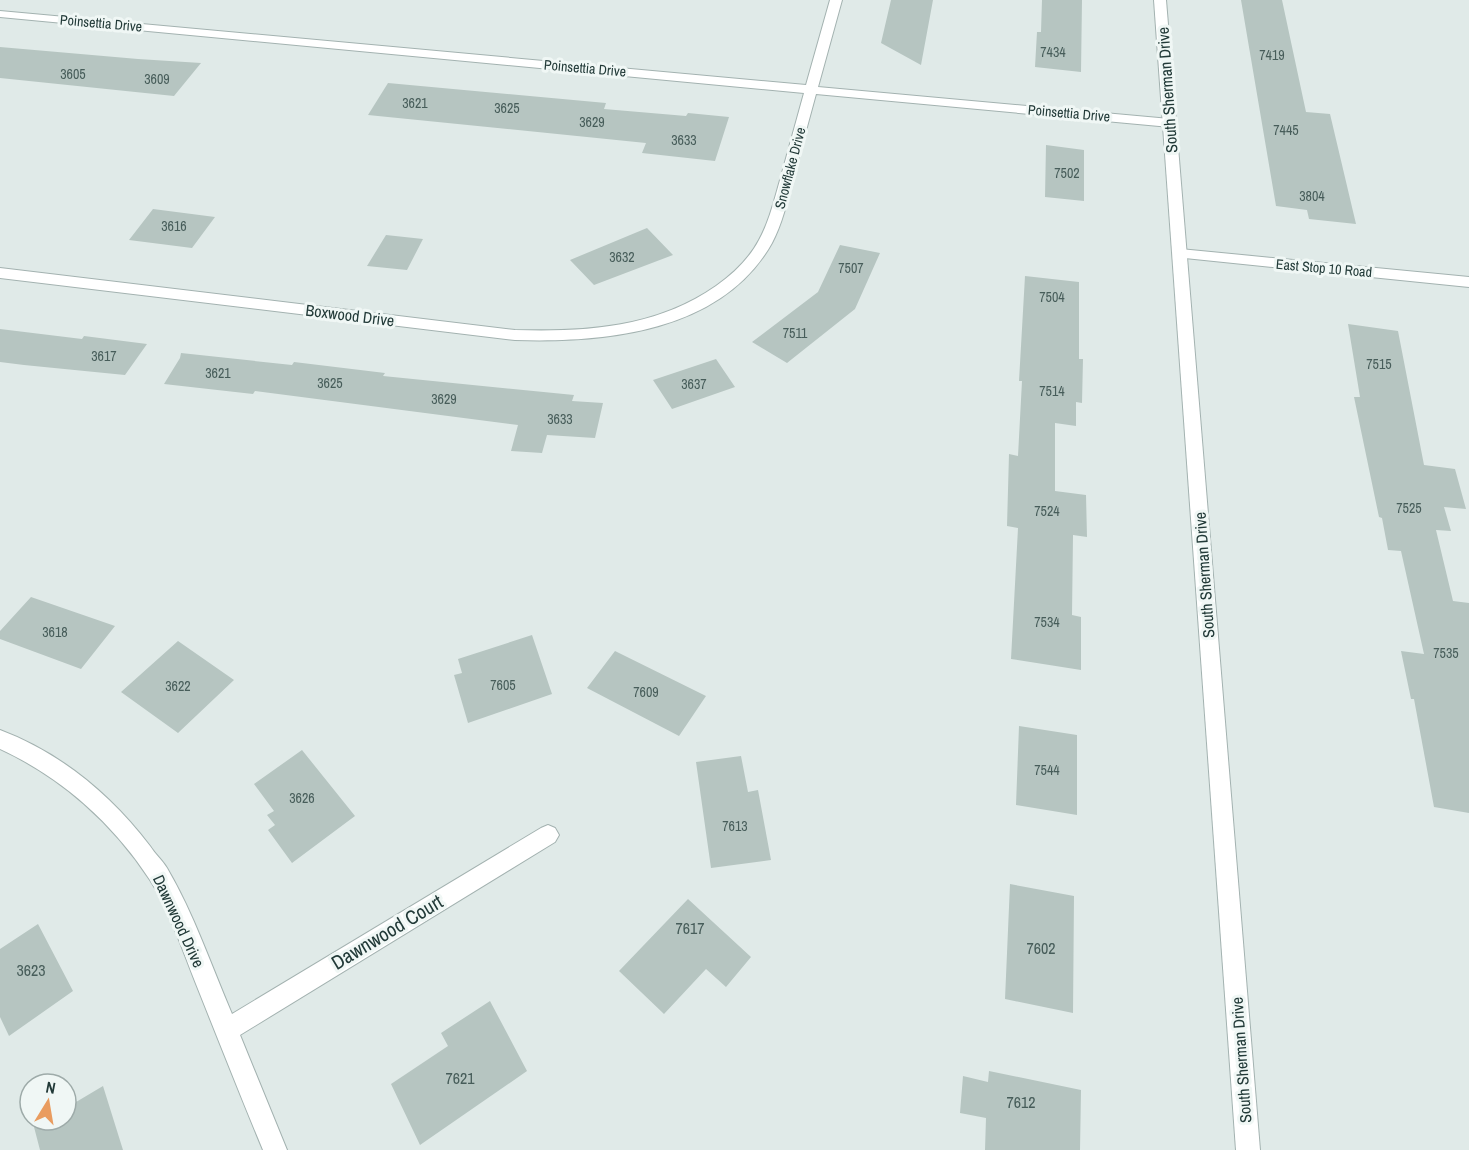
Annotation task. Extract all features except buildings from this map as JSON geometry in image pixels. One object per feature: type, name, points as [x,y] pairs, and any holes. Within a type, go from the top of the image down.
[{"type":"street","name":"Snowflake Drive","points":[[696,306],[728,284],[746,268],[770,234],[836,0]]},
{"type":"street","name":"South Sherman Drive","points":[[1160,0],[1248,1150]]},
{"type":"street","name":"Poinsettia Drive","points":[[0,14],[1170,123]]},
{"type":"street","name":"East Stop 10 Road","points":[[1180,254],[1469,282]]},
{"type":"street","name":"Boxwood Drive","points":[[0,273],[515,335],[562,336],[610,333],[655,322],[696,306]]},
{"type":"street","name":"Dawnwood Drive","points":[[0,739],[45,761],[73,780],[100,802],[137,845],[160,875],[168,896],[179,913],[227,1030]]},
{"type":"street","name":"Dawnwood Court","points":[[227,1030],[548,835]]},
{"type":"street","points":[[227,1030],[275,1150]]}]
